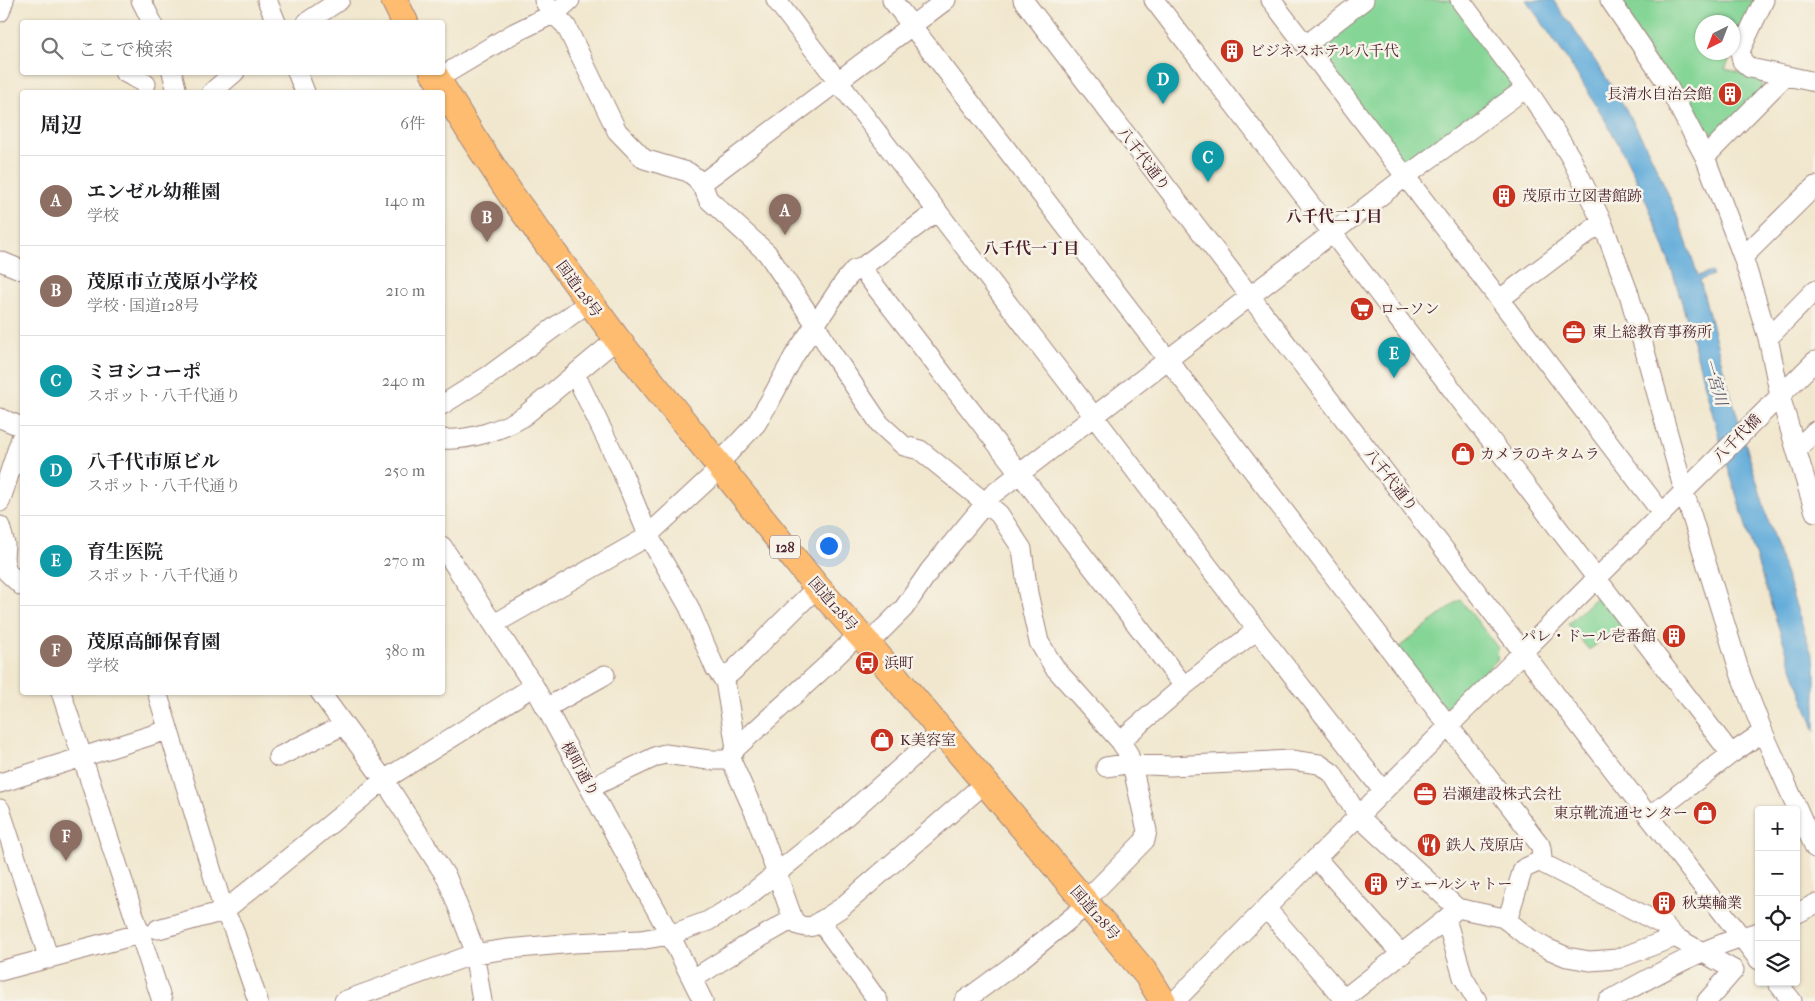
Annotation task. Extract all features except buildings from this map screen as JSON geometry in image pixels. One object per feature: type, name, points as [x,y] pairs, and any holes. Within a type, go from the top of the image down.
[{"type":"highway","name":"国道128号","points":[[435,76],[444,90]]},
{"type":"highway","name":"国道128号","points":[[445,92],[512,196],[617,340],[817,587],[864,639],[1147,975],[1163,1001]]},
{"type":"street","points":[[0,12],[4,0]]},
{"type":"street","points":[[141,0],[151,20]]},
{"type":"street","points":[[267,0],[275,20]]},
{"type":"street","points":[[310,20],[340,0]]},
{"type":"street","points":[[549,6],[570,0]]},
{"type":"street","points":[[776,0],[1383,792]]},
{"type":"street","points":[[892,0],[1540,845],[1545,864]]},
{"type":"street","points":[[701,184],[946,0]]},
{"type":"street","name":"八千代通り","points":[[1023,0],[1649,818],[1750,934],[1755,948]]},
{"type":"street","points":[[1154,0],[1731,754]]},
{"type":"street","points":[[1271,0],[1662,513]]},
{"type":"street","points":[[1306,45],[1363,0]]},
{"type":"street","points":[[1460,0],[1526,88],[1571,158],[1602,222],[1629,294],[1690,486],[1741,676],[1763,732],[1815,848]]},
{"type":"street","points":[[1610,0],[1664,79],[1705,157],[1743,257],[1768,338],[1774,401],[1796,450],[1815,512]]},
{"type":"street","points":[[1764,0],[1740,51],[1742,61],[1750,68],[1815,82]]},
{"type":"street","points":[[445,71],[546,16],[549,6]]},
{"type":"street","points":[[549,6],[566,26],[617,131],[644,159],[688,172],[696,178],[708,199],[767,253],[880,424],[904,446],[920,450],[999,514],[1022,550],[1028,593],[1039,642],[1054,667],[1120,741],[1128,753],[1147,831],[1145,840],[1092,894],[1082,909],[1047,939],[964,1001]]},
{"type":"street","points":[[130,75],[147,83]]},
{"type":"street","points":[[173,75],[176,90]]},
{"type":"street","points":[[214,90],[232,75]]},
{"type":"street","points":[[298,75],[304,90]]},
{"type":"street","points":[[1705,157],[1785,76]]},
{"type":"street","points":[[590,788],[665,754],[709,760],[734,754],[825,667],[904,608],[930,570],[992,494],[1331,233],[1526,88]]},
{"type":"street","points":[[1743,257],[1815,186]]},
{"type":"street","points":[[494,624],[645,538],[714,473],[723,459],[756,424],[794,356],[854,270],[861,268],[937,211]]},
{"type":"street","points":[[1500,299],[1602,222]]},
{"type":"street","points":[[861,268],[1184,686]]},
{"type":"street","points":[[1768,338],[1815,290]]},
{"type":"street","points":[[445,403],[491,374],[588,302]]},
{"type":"street","points":[[445,439],[495,432],[510,426],[617,340]]},
{"type":"street","name":"八千代橋","points":[[1175,1001],[1815,361]]},
{"type":"street","points":[[575,374],[620,467],[648,535],[689,607],[715,668],[727,688],[734,754],[778,872],[781,887],[793,919],[798,925],[814,926],[841,908],[985,783]]},
{"type":"street","points":[[0,418],[20,426]]},
{"type":"street","points":[[1796,450],[1815,431]]},
{"type":"street","points":[[0,502],[20,441]]},
{"type":"street","points":[[0,526],[14,544],[4,559],[3,573],[20,585]]},
{"type":"street","name":"榎町通り","points":[[445,550],[534,686],[704,1001]]},
{"type":"street","points":[[723,679],[817,587]]},
{"type":"street","points":[[1120,741],[1184,686],[1257,630]]},
{"type":"street","points":[[546,708],[605,675]]},
{"type":"street","points":[[0,971],[224,911],[384,780],[534,686]]},
{"type":"street","points":[[62,695],[82,757],[147,932],[162,1001]]},
{"type":"street","points":[[158,695],[224,911],[258,1001]]},
{"type":"street","points":[[322,695],[384,780],[447,878],[461,911],[474,954],[482,1001]]},
{"type":"street","points":[[278,757],[344,725]]},
{"type":"street","points":[[0,783],[168,730]]},
{"type":"street","points":[[344,1001],[474,954],[574,943],[640,940],[670,935],[720,915],[742,901],[835,826],[942,731]]},
{"type":"street","points":[[1649,818],[1731,754],[1763,732]]},
{"type":"street","points":[[1106,767],[1126,764],[1170,766],[1290,760],[1319,764],[1332,773],[1358,816],[1452,914],[1463,977],[1477,1001]]},
{"type":"street","points":[[0,809],[49,959]]},
{"type":"street","points":[[1316,858],[1402,955]]},
{"type":"street","points":[[1507,920],[1523,869],[1545,864],[1662,924],[1676,937],[1734,970],[1707,1001]]},
{"type":"street","points":[[1800,912],[1815,904]]},
{"type":"street","points":[[1266,908],[1350,998],[1452,914],[1504,918],[1529,938],[1551,951],[1567,957],[1590,961],[1618,959],[1676,937]]},
{"type":"street","points":[[693,979],[793,919]]},
{"type":"street","points":[[820,921],[878,1001]]},
{"type":"street","points":[[1608,1001],[1674,965],[1750,934]]},
{"type":"green space","points":[[1371,0],[1456,0],[1516,78],[1515,91],[1414,164],[1401,164],[1316,52],[1318,40]]},
{"type":"green space","points":[[1618,0],[1758,0],[1740,38],[1740,15],[1695,15],[1695,60],[1729,60],[1725,69],[1760,77],[1763,90],[1714,139],[1699,137]]},
{"type":"green space","points":[[1600,593],[1624,624],[1589,650],[1568,624]]},
{"type":"green space","points":[[1460,599],[1498,648],[1497,660],[1446,711],[1398,648]]},
{"type":"water","name":"一宮川","points":[[1526,0],[1553,0],[1583,43],[1622,103],[1651,156],[1677,215],[1698,276],[1712,272],[1713,275],[1700,280],[1723,368],[1773,536],[1815,664],[1815,732],[1752,545],[1718,433],[1676,282],[1655,223],[1631,168],[1604,118]]},
{"type":"place","name":"ビジネスホテル八千代","points":[[1232,51]]},
{"type":"place","name":"長清水自治会館","points":[[1730,94]]},
{"type":"place","name":"八千代市原ビル","points":[[1163,104]]},
{"type":"place","name":"ミヨシコーポ","points":[[1208,182]]},
{"type":"place","name":"茂原市立図書館跡","points":[[1504,196]]},
{"type":"place","name":"エンゼル幼稚園","points":[[785,235]]},
{"type":"place","name":"茂原市立茂原小学校","points":[[487,242]]},
{"type":"place","name":"ローソン","points":[[1362,309]]},
{"type":"place","name":"東上総教育事務所","points":[[1574,332]]},
{"type":"place","name":"育生医院","points":[[1394,378]]},
{"type":"place","name":"カメラのキタムラ","points":[[1463,454]]},
{"type":"place","name":"パレ・ドール壱番館","points":[[1674,636]]},
{"type":"place","name":"浜町","points":[[867,663]]},
{"type":"place","name":"K美容室","points":[[882,740]]},
{"type":"place","name":"岩瀬建設株式会社","points":[[1425,794]]},
{"type":"place","name":"東京靴流通センター","points":[[1705,813]]},
{"type":"place","name":"鉄人 茂原店","points":[[1429,845]]},
{"type":"place","name":"茂原高師保育園","points":[[66,861]]},
{"type":"place","name":"ヴェールシャトー","points":[[1376,884]]},
{"type":"place","name":"秋葉輪業","points":[[1664,903]]},
{"type":"district","name":"八千代二丁目","points":[[1334,216]]},
{"type":"district","name":"八千代一丁目","points":[[1031,248]]}]
